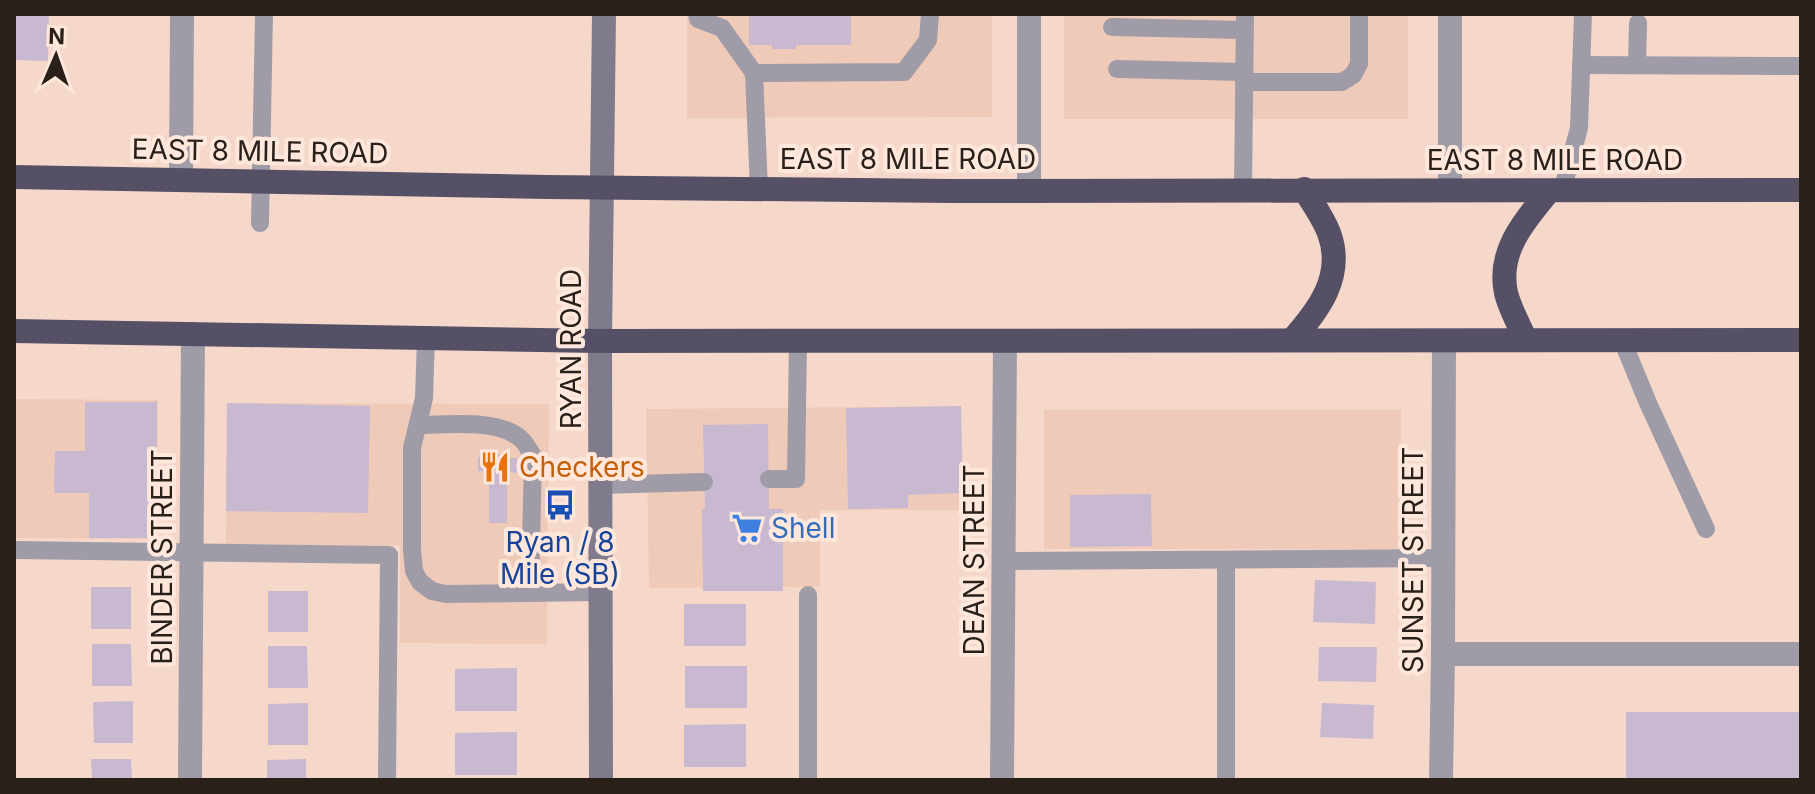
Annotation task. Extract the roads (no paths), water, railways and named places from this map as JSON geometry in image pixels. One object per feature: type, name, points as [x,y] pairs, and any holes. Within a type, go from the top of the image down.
[{"type":"highway","name":"EAST 8 MILE ROAD","points":[[14,177],[953,191],[1801,190]]},
{"type":"highway","points":[[1292,340],[1315,314],[1332,275],[1331,237],[1304,189]]},
{"type":"highway","points":[[1526,340],[1506,294],[1506,261],[1511,243],[1523,223],[1556,191]]},
{"type":"highway","points":[[14,331],[600,341],[1801,340]]},
{"type":"street","points":[[181,180],[182,14]]},
{"type":"street","name":"RYAN ROAD","points":[[601,780],[600,341],[604,14]]},
{"type":"street","points":[[1029,14],[1029,189]]},
{"type":"street","points":[[1450,14],[1450,190]]},
{"type":"street","name":"BINDER STREET","points":[[190,780],[193,334]]},
{"type":"street","name":"DEAN STREET","points":[[1002,780],[1005,341]]},
{"type":"street","name":"SUNSET STREET","points":[[1441,780],[1444,341]]},
{"type":"street","points":[[1443,654],[1801,654]]},
{"type":"lane","points":[[260,223],[264,14]]},
{"type":"lane","points":[[697,14],[698,19],[725,21],[754,73],[759,189]]},
{"type":"lane","points":[[754,73],[904,72],[928,40],[930,14]]},
{"type":"lane","points":[[1117,69],[1342,82],[1353,75],[1359,64],[1359,14]]},
{"type":"lane","points":[[1556,191],[1579,128],[1583,14]]},
{"type":"lane","points":[[1112,27],[1244,22],[1243,189]]},
{"type":"lane","points":[[1637,65],[1638,23]]},
{"type":"lane","points":[[1581,65],[1801,66]]},
{"type":"lane","points":[[426,338],[424,398],[412,448],[412,550],[414,571],[420,582],[432,591],[446,594],[600,592]]},
{"type":"lane","points":[[1622,340],[1706,529]]},
{"type":"lane","points":[[769,479],[796,479],[798,341]]},
{"type":"lane","points":[[418,425],[491,426],[508,430],[523,441],[533,456],[530,592]]},
{"type":"lane","points":[[601,485],[704,482]]},
{"type":"lane","points":[[14,550],[389,555],[387,780]]},
{"type":"lane","points":[[1004,561],[1443,558]]},
{"type":"lane","points":[[1226,560],[1226,780]]},
{"type":"lane","points":[[808,595],[808,780]]},
{"type":"place","name":"Checkers","points":[[495,467]]},
{"type":"place","name":"Ryan / 8 Mile (SB)","points":[[560,505]]},
{"type":"place","name":"Shell","points":[[747,528]]}]
